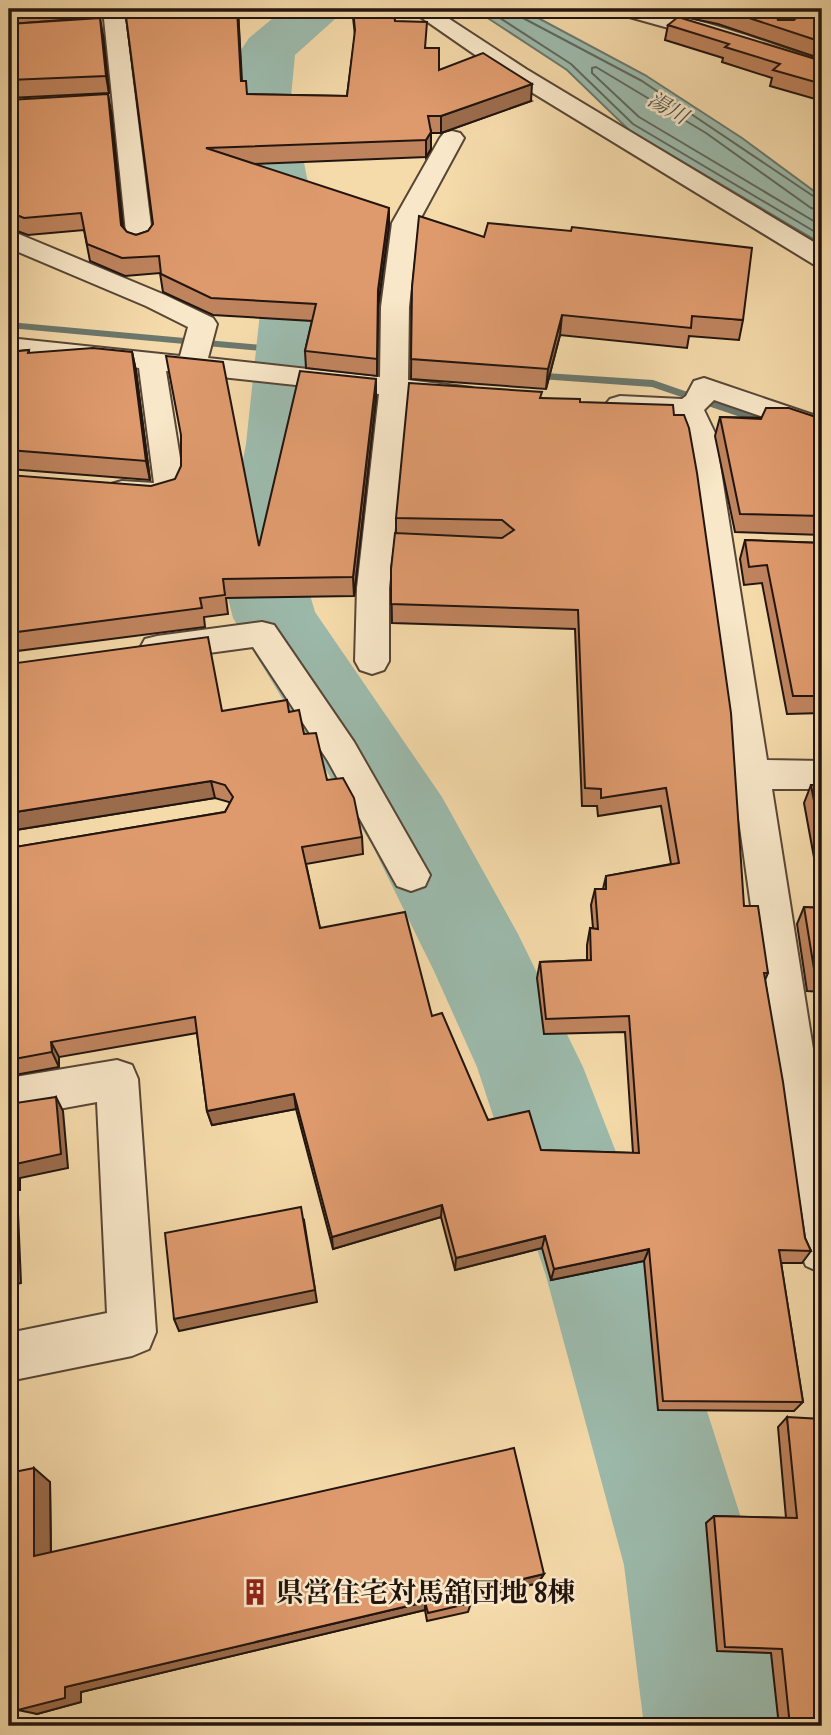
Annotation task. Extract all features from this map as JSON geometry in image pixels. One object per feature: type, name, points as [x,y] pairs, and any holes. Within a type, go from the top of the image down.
[{"type":"street","points":[[420,9],[518,74],[822,258]]},
{"type":"street","points":[[622,9],[734,39],[822,68]]},
{"type":"street","points":[[89,27],[114,17],[140,242]]},
{"type":"street","points":[[99,102],[124,101]]},
{"type":"street","points":[[372,661],[373,588],[388,545],[395,307],[405,223],[452,138]]},
{"type":"street","points":[[9,238],[48,258],[164,302],[203,324],[196,351]]},
{"type":"street","points":[[9,346],[155,360],[196,351],[291,376],[394,389],[496,397]]},
{"type":"street","points":[[88,488],[155,493],[167,489],[168,471],[152,371],[155,360]]},
{"type":"street","points":[[591,403],[687,408],[699,401],[704,387],[822,428]]},
{"type":"street","points":[[687,408],[700,433],[732,546],[752,774],[809,1070],[822,1250]]},
{"type":"street","points":[[128,652],[262,634],[307,697],[382,817],[411,875]]},
{"type":"street","points":[[752,774],[822,775]]},
{"type":"street","points":[[9,1098],[117,1079],[132,1332],[9,1357]]},
{"type":"water","name":"湯川","points":[[474,9],[526,9],[525,11],[645,75],[742,138],[822,197],[822,244],[629,130],[567,70]]},
{"type":"building","points":[[125,9],[237,9],[241,81],[246,81],[247,94],[347,96],[355,30],[353,9],[393,9],[395,21],[427,22],[425,48],[439,48],[439,70],[483,53],[532,84],[441,116],[428,116],[431,132],[426,140],[206,148],[389,208],[378,290],[377,359],[305,351],[316,304],[211,298],[161,274],[159,256],[122,258],[87,244],[81,213],[24,218],[9,212],[9,100],[108,94],[121,225],[127,232],[136,235],[148,231],[153,224]]},
{"type":"building","points":[[722,9],[773,9],[778,20],[794,20],[800,14],[797,9],[822,9],[822,42]]},
{"type":"building","points":[[678,17],[822,61],[822,84],[773,70],[780,64],[725,47],[729,44],[668,25]]},
{"type":"building","points":[[100,18],[106,76],[9,80],[9,24]]},
{"type":"building","points":[[419,216],[484,237],[488,223],[571,231],[572,227],[752,248],[743,320],[692,316],[691,328],[562,315],[548,369],[411,359],[412,287]]},
{"type":"building","points":[[93,348],[132,352],[146,461],[9,450],[9,352]]},
{"type":"building","points":[[166,356],[223,362],[259,546],[300,371],[376,379],[353,577],[223,579],[225,595],[200,598],[202,608],[9,633],[9,475],[151,486],[175,479],[181,466],[181,435]]},
{"type":"building","points":[[409,383],[542,392],[540,398],[580,399],[580,402],[673,405],[674,415],[684,415],[697,473],[731,713],[744,906],[758,906],[768,973],[764,973],[783,1082],[805,1238],[811,1251],[779,1250],[803,1402],[663,1401],[649,1249],[554,1269],[545,1236],[456,1258],[442,1205],[332,1237],[294,1094],[207,1111],[195,1017],[51,1042],[52,1052],[9,1060],[9,848],[225,812],[233,797],[225,785],[211,781],[9,813],[9,664],[208,637],[222,711],[287,700],[289,712],[299,710],[304,734],[316,733],[327,780],[343,778],[354,798],[362,837],[302,847],[320,928],[405,912],[432,1016],[442,1013],[488,1120],[529,1111],[541,1150],[639,1153],[629,1016],[546,1019],[540,962],[591,960],[590,928],[598,929],[595,889],[606,889],[606,876],[679,863],[666,788],[601,798],[601,789],[585,788],[578,610],[391,604],[395,533],[502,538],[514,530],[502,520],[396,518]]},
{"type":"building","points":[[766,408],[789,408],[822,419],[822,516],[740,514],[720,417],[761,419]]},
{"type":"building","points":[[745,540],[822,543],[822,696],[793,696],[767,565],[749,567]]},
{"type":"building","points":[[811,785],[822,785],[822,843]]},
{"type":"building","points":[[804,907],[822,908],[822,975],[815,975]]},
{"type":"building","points":[[56,1097],[61,1154],[11,1165],[12,1177],[9,1177],[9,1104]]},
{"type":"building","points":[[9,1190],[12,1272],[9,1272]]},
{"type":"building","points":[[301,1207],[315,1290],[174,1319],[165,1233]]},
{"type":"building","points":[[787,1417],[822,1419],[822,1726],[790,1726],[782,1649],[725,1647],[714,1516],[797,1518]]},
{"type":"building","name":"県営住宅対馬舘団地 8棟","points":[[514,1448],[544,1574],[468,1592],[471,1603],[428,1613],[425,1602],[65,1687],[65,1698],[18,1710],[18,1699],[9,1701],[9,1473],[34,1468],[34,1556]]},
{"type":"waterway","points":[[315,9],[268,50],[262,97],[296,294],[283,444],[262,571],[275,618],[409,824],[482,965],[530,1067],[605,1276],[690,1565],[714,1726]]},
{"type":"waterway","points":[[9,325],[272,349],[326,357]]},
{"type":"waterway","points":[[530,376],[653,384],[780,426]]},
{"type":"place","name":"県営住宅対馬舘団地 8棟","points":[[255,1592]]}]
